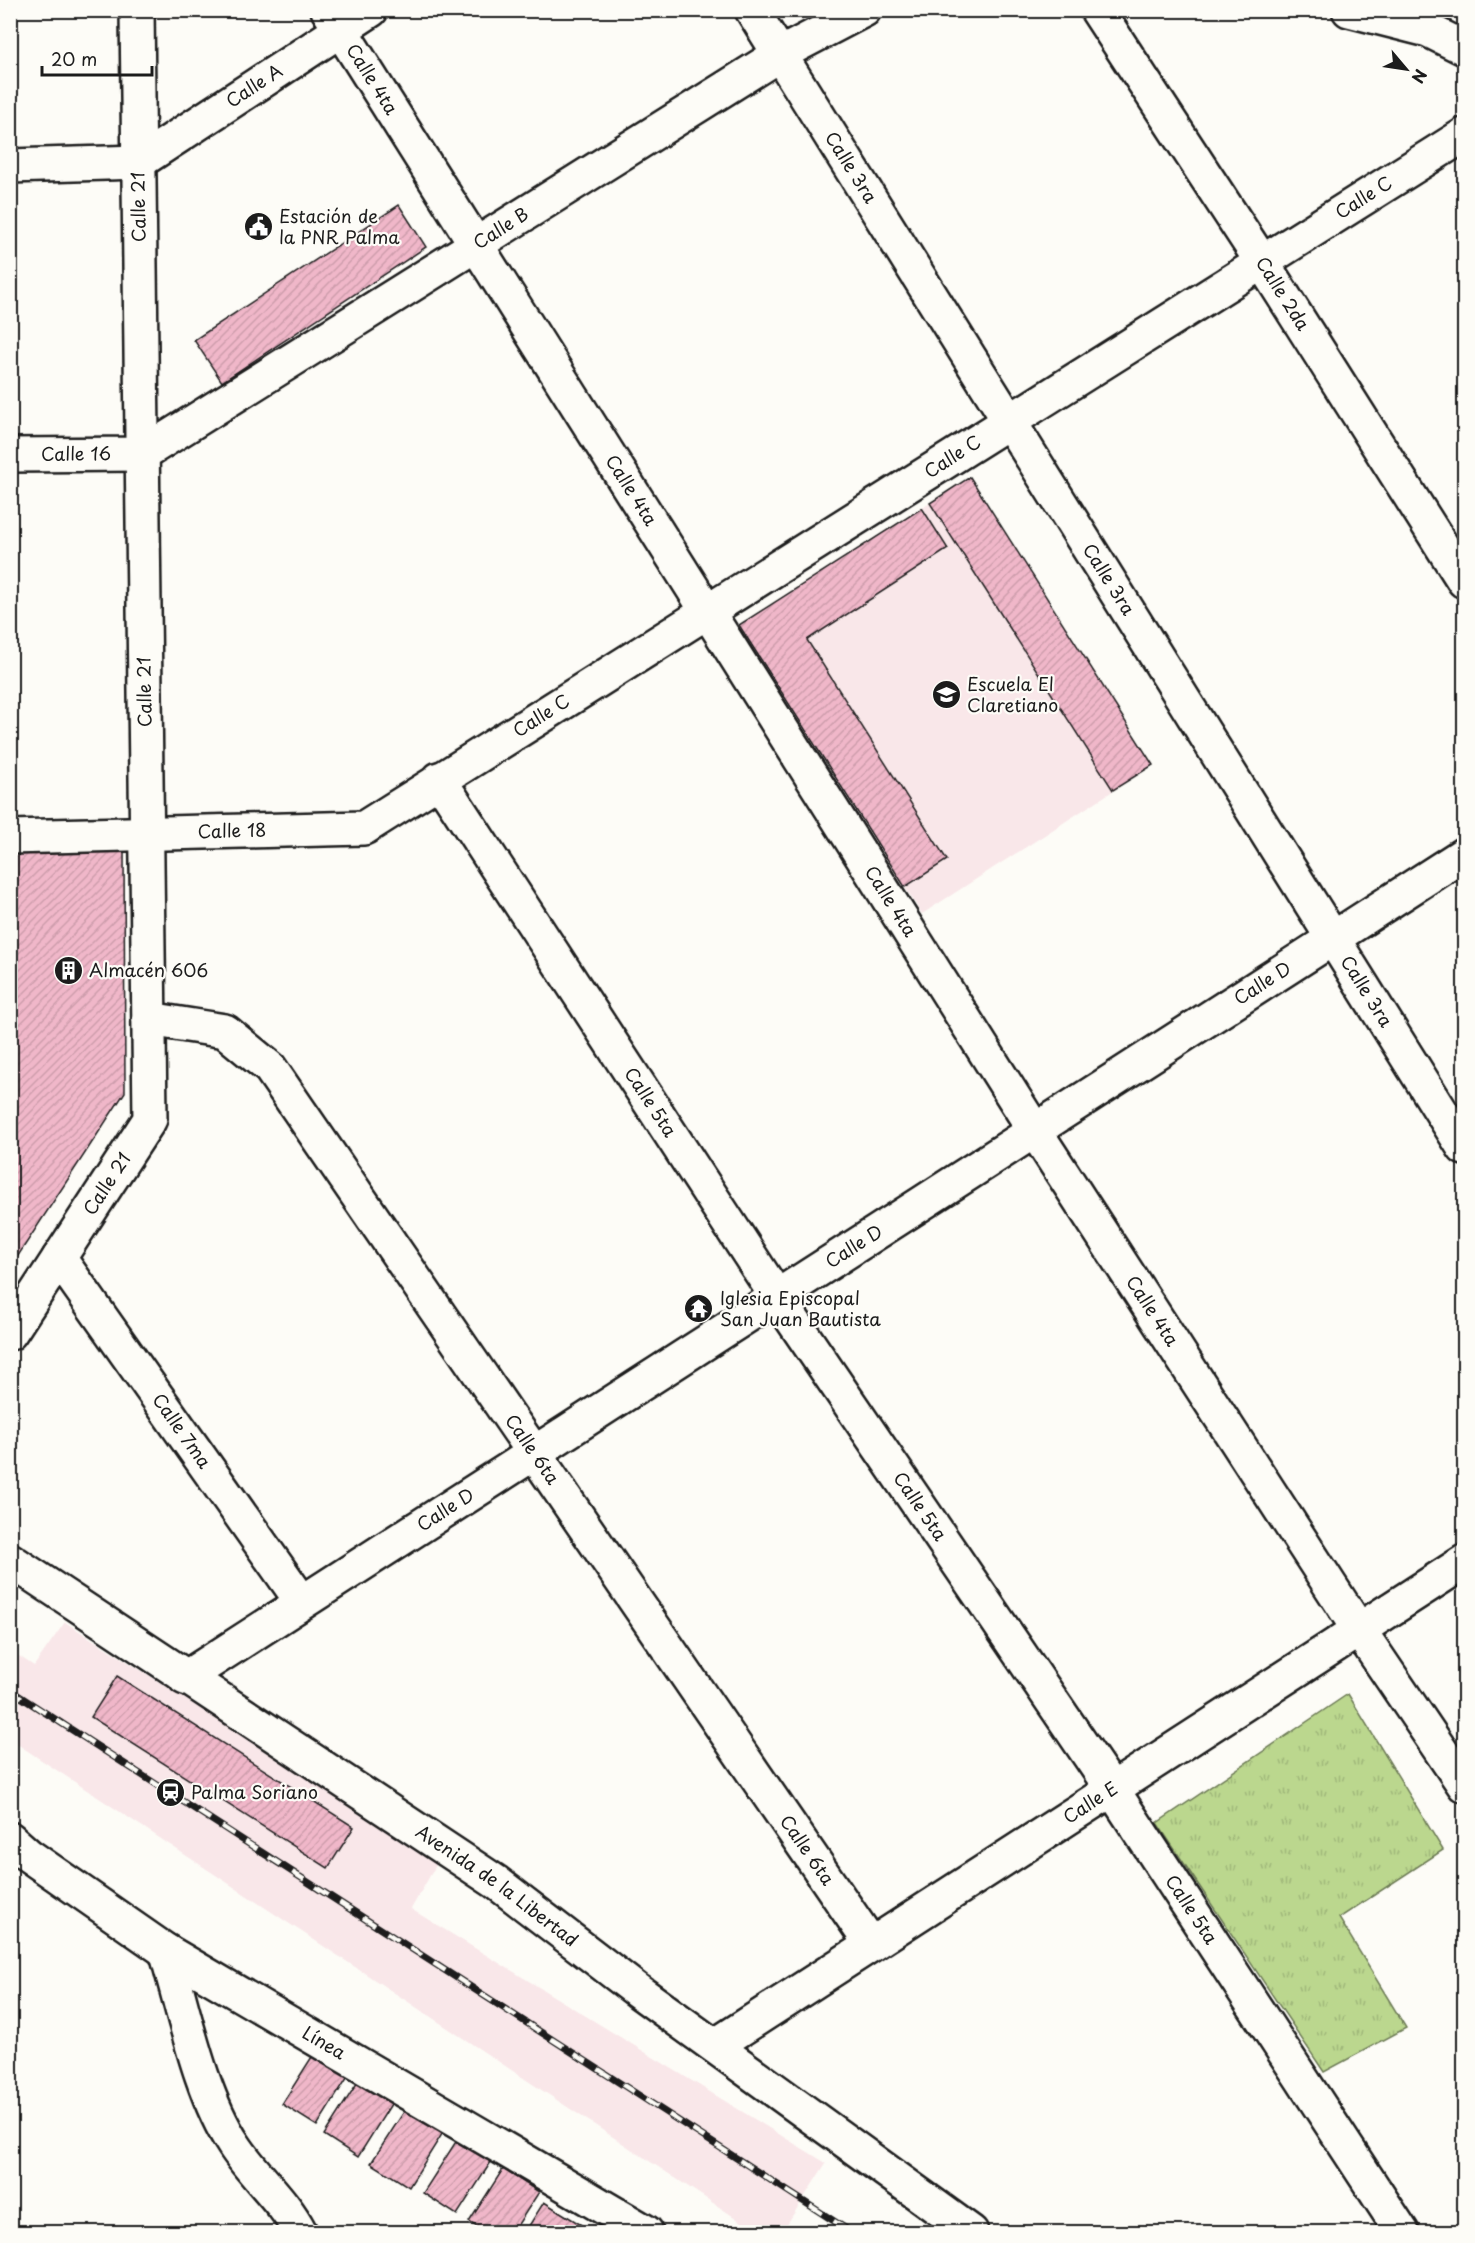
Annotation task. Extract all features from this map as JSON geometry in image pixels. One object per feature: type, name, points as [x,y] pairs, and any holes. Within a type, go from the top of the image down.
[{"type":"street","name":"Calle 21","points":[[10,1333],[150,1119],[137,10]]},
{"type":"street","name":"Calle A","points":[[139,162],[335,20],[371,10]]},
{"type":"street","name":"Calle 3ra","points":[[752,10],[1464,1148]]},
{"type":"street","name":"Calle B","points":[[142,454],[476,247],[780,54],[864,10]]},
{"type":"street","name":"Calle 2da","points":[[1097,10],[1262,262],[1464,581]]},
{"type":"street","points":[[1348,10],[1428,30],[1464,48]]},
{"type":"street","name":"Calle 4ta","points":[[335,20],[1035,1131],[1359,1630],[1464,1785]]},
{"type":"street","name":"Calle C","points":[[439,779],[1464,135]]},
{"type":"street","points":[[10,166],[139,162]]},
{"type":"street","name":"Calle 16","points":[[10,455],[142,454]]},
{"type":"street","name":"Calle 18","points":[[10,837],[364,828],[439,779]]},
{"type":"street","name":"Calle 5ta","points":[[439,779],[777,1297],[1112,1789],[1402,2232]]},
{"type":"street","name":"Calle D","points":[[185,1677],[1464,854]]},
{"type":"street","name":"Calle 6ta","points":[[149,1018],[225,1030],[270,1068],[871,1944]]},
{"type":"street","name":"Calle 7ma","points":[[59,1258],[302,1602]]},
{"type":"street","name":"Avenida de la Libertad","points":[[10,1560],[496,1882],[638,1991],[716,2045],[971,2232]]},
{"type":"street","name":"Calle E","points":[[716,2045],[1464,1562]]},
{"type":"street","name":"Línea","points":[[10,1839],[28,1855],[166,1951],[646,2232]]},
{"type":"street","points":[[166,1951],[206,2087],[215,2106],[234,2145],[288,2210],[300,2232]]},
{"type":"shaded area","name":"Escuela El Claretiano","points":[[970,477],[1153,765],[922,914],[739,625]]},
{"type":"shaded area","points":[[65,1622],[439,1860],[411,1909],[826,2163],[782,2232],[757,2232],[11,1740],[10,1650],[34,1666]]},
{"type":"green space","points":[[1348,1694],[1443,1850],[1339,1918],[1406,2028],[1324,2072],[1157,1823]]},
{"type":"building","points":[[399,205],[426,247],[222,382],[194,340]]},
{"type":"building","points":[[970,477],[1153,765],[1113,790],[930,503]]},
{"type":"building","points":[[922,508],[948,549],[807,640],[947,860],[905,887],[739,625]]},
{"type":"building","name":"Almacén 606","points":[[124,850],[125,1092],[10,1268],[10,851]]},
{"type":"building","points":[[117,1676],[354,1827],[328,1868],[91,1717]]},
{"type":"building","points":[[315,2052],[349,2075],[317,2126],[282,2104]]},
{"type":"building","points":[[359,2080],[393,2101],[358,2157],[324,2135]]},
{"type":"building","points":[[407,2107],[444,2131],[409,2187],[371,2163]]},
{"type":"building","points":[[457,2140],[491,2162],[457,2215],[423,2193]]},
{"type":"building","points":[[503,2169],[539,2192],[513,2232],[485,2232],[469,2222]]},
{"type":"building","points":[[544,2202],[583,2226],[578,2232],[525,2232]]},
{"type":"railway","points":[[10,1690],[851,2232]]},
{"type":"place","name":"Estación de la PNR Palma","points":[[258,227]]},
{"type":"place","name":"Escuela El Claretiano","points":[[946,695]]},
{"type":"place","name":"Almacén 606","points":[[68,971]]},
{"type":"place","name":"Iglesia Episcopal San Juan Bautista","points":[[699,1309]]},
{"type":"place","name":"Palma Soriano","points":[[170,1793]]}]
